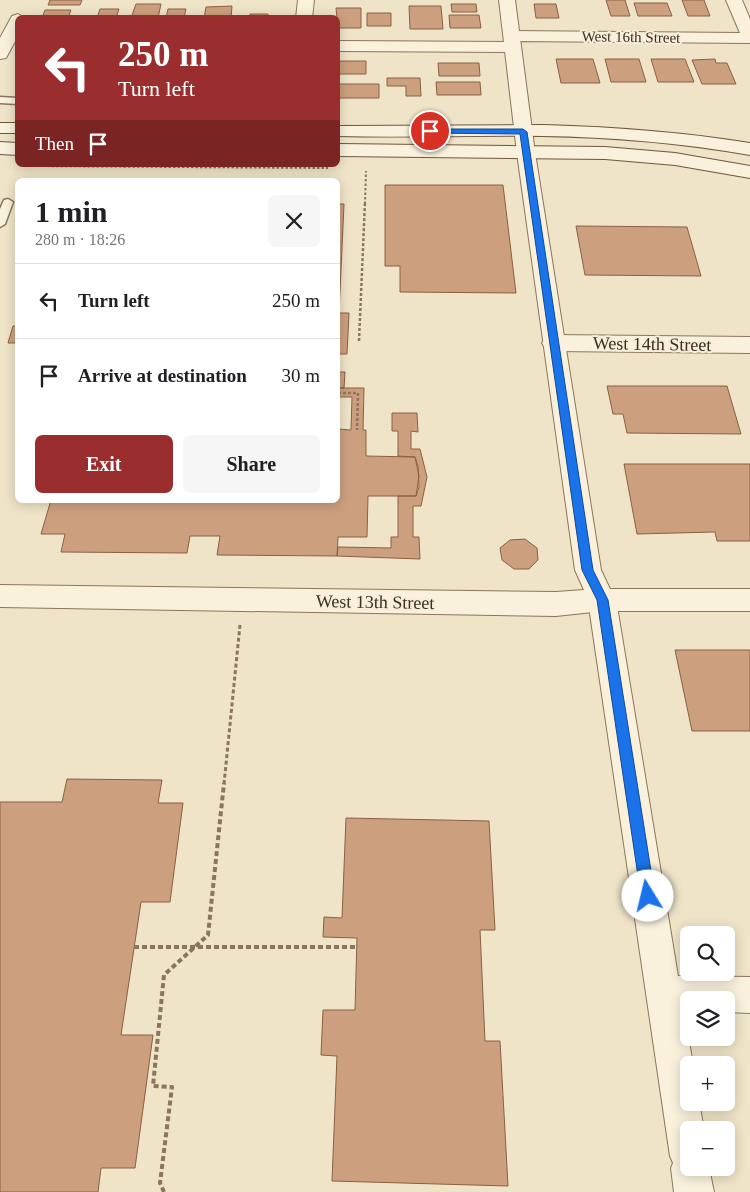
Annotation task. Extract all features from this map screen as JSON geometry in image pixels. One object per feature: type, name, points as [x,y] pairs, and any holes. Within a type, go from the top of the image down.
[{"type":"street","points":[[304,15],[306,0]]},
{"type":"street","points":[[507,0],[553,343],[588,570],[602,600],[684,1121]]},
{"type":"street","points":[[734,0],[750,37]]},
{"type":"street","points":[[6,46],[15,25]]},
{"type":"street","name":"West 16th Street","points":[[340,46],[750,37]]},
{"type":"street","points":[[0,128],[15,128]]},
{"type":"street","points":[[340,131],[525,142],[691,161],[750,172]]},
{"type":"street","points":[[340,151],[366,160],[525,142],[628,133],[685,138],[750,149]]},
{"type":"street","points":[[0,148],[15,149]]},
{"type":"street","name":"West 14th Street","points":[[553,343],[750,345]]},
{"type":"street","name":"West 13th Street","points":[[0,596],[556,604],[602,600],[750,600]]},
{"type":"street","points":[[664,993],[750,995]]},
{"type":"street","points":[[691,1176],[694,1192]]},
{"type":"lane","points":[[0,100],[15,101]]},
{"type":"lane","points":[[0,224],[8,202]]},
{"type":"path","points":[[340,160],[366,160],[359,341]]},
{"type":"path","points":[[340,393],[358,393],[357,430]]},
{"type":"path","points":[[164,1192],[160,1183],[172,1087],[153,1086],[164,975],[208,935],[243,600]]},
{"type":"path","points":[[134,947],[357,947]]},
{"type":"building","points":[[50,0],[82,0],[80,5],[48,5]]},
{"type":"building","points":[[606,0],[625,0],[630,16],[611,16]]},
{"type":"building","points":[[682,0],[704,0],[710,16],[688,16]]},
{"type":"building","points":[[634,3],[667,3],[672,16],[638,16]]},
{"type":"building","points":[[136,4],[161,4],[159,15],[132,15]]},
{"type":"building","points":[[451,4],[476,4],[477,12],[452,12]]},
{"type":"building","points":[[534,4],[556,4],[559,18],[536,18]]},
{"type":"building","points":[[232,6],[231,15],[205,15],[206,7]]},
{"type":"building","points":[[409,6],[441,6],[443,29],[410,29]]},
{"type":"building","points":[[336,8],[361,8],[361,28],[340,28],[340,15],[337,15]]},
{"type":"building","points":[[100,9],[119,9],[117,15],[98,15]]},
{"type":"building","points":[[168,9],[186,9],[185,15],[167,15]]},
{"type":"building","points":[[45,10],[71,10],[69,15],[43,15]]},
{"type":"building","points":[[367,13],[391,13],[391,26],[367,26]]},
{"type":"building","points":[[250,14],[268,14],[268,15]]},
{"type":"building","points":[[449,15],[479,15],[481,28],[450,28]]},
{"type":"building","points":[[556,59],[593,59],[600,83],[561,83]]},
{"type":"building","points":[[605,59],[639,59],[646,82],[611,82]]},
{"type":"building","points":[[651,59],[685,59],[694,82],[658,82]]},
{"type":"building","points":[[715,59],[716,63],[727,63],[736,84],[702,84],[692,60]]},
{"type":"building","points":[[340,61],[366,61],[366,74],[340,74]]},
{"type":"building","points":[[438,63],[479,63],[480,76],[439,76]]},
{"type":"building","points":[[387,78],[420,78],[421,96],[406,96],[406,86],[387,86]]},
{"type":"building","points":[[436,82],[480,82],[481,95],[437,95]]},
{"type":"building","points":[[340,84],[379,84],[379,98],[340,98]]},
{"type":"building","points":[[385,185],[503,185],[516,293],[400,292],[400,266],[385,266]]},
{"type":"building","points":[[340,204],[344,204],[340,291]]},
{"type":"building","points":[[576,226],[687,227],[701,276],[585,275]]},
{"type":"building","points":[[340,313],[349,313],[347,354],[340,354]]},
{"type":"building","points":[[13,326],[15,326],[15,343],[8,343]]},
{"type":"building","points":[[340,372],[345,372],[344,388],[340,388]]},
{"type":"building","points":[[607,386],[727,386],[741,434],[627,433],[623,414],[613,414]]},
{"type":"building","points":[[340,388],[364,388],[363,430],[366,430],[366,456],[415,457],[419,476],[416,496],[368,496],[367,537],[338,537],[337,556],[217,555],[220,536],[190,536],[187,553],[61,552],[65,534],[41,534],[50,503],[340,503],[340,429],[351,430],[352,397],[340,397]]},
{"type":"building","points":[[392,413],[417,413],[418,432],[411,431],[411,449],[420,449],[427,477],[421,506],[413,506],[413,537],[419,537],[420,559],[337,556],[338,547],[391,548],[391,537],[398,537],[398,496],[416,496],[419,487],[418,466],[415,457],[398,456],[398,431],[392,431]]},
{"type":"building","points":[[624,464],[750,464],[750,541],[717,541],[715,532],[637,534]]},
{"type":"building","points":[[525,539],[537,548],[538,560],[529,569],[514,569],[502,560],[500,548],[510,540]]},
{"type":"building","points":[[675,650],[750,650],[750,731],[692,731]]},
{"type":"building","points":[[67,779],[162,780],[158,803],[183,803],[170,902],[141,902],[121,1035],[153,1035],[135,1168],[101,1168],[98,1192],[0,1192],[0,802],[62,802]]},
{"type":"building","points":[[346,818],[489,821],[495,930],[480,930],[485,1041],[500,1041],[508,1186],[332,1181],[337,1056],[321,1055],[323,1010],[355,1010],[357,938],[323,937],[324,917],[342,918]]},
{"type":"route","points":[[430,131],[523,132],[588,570],[602,600],[648,896]]}]
